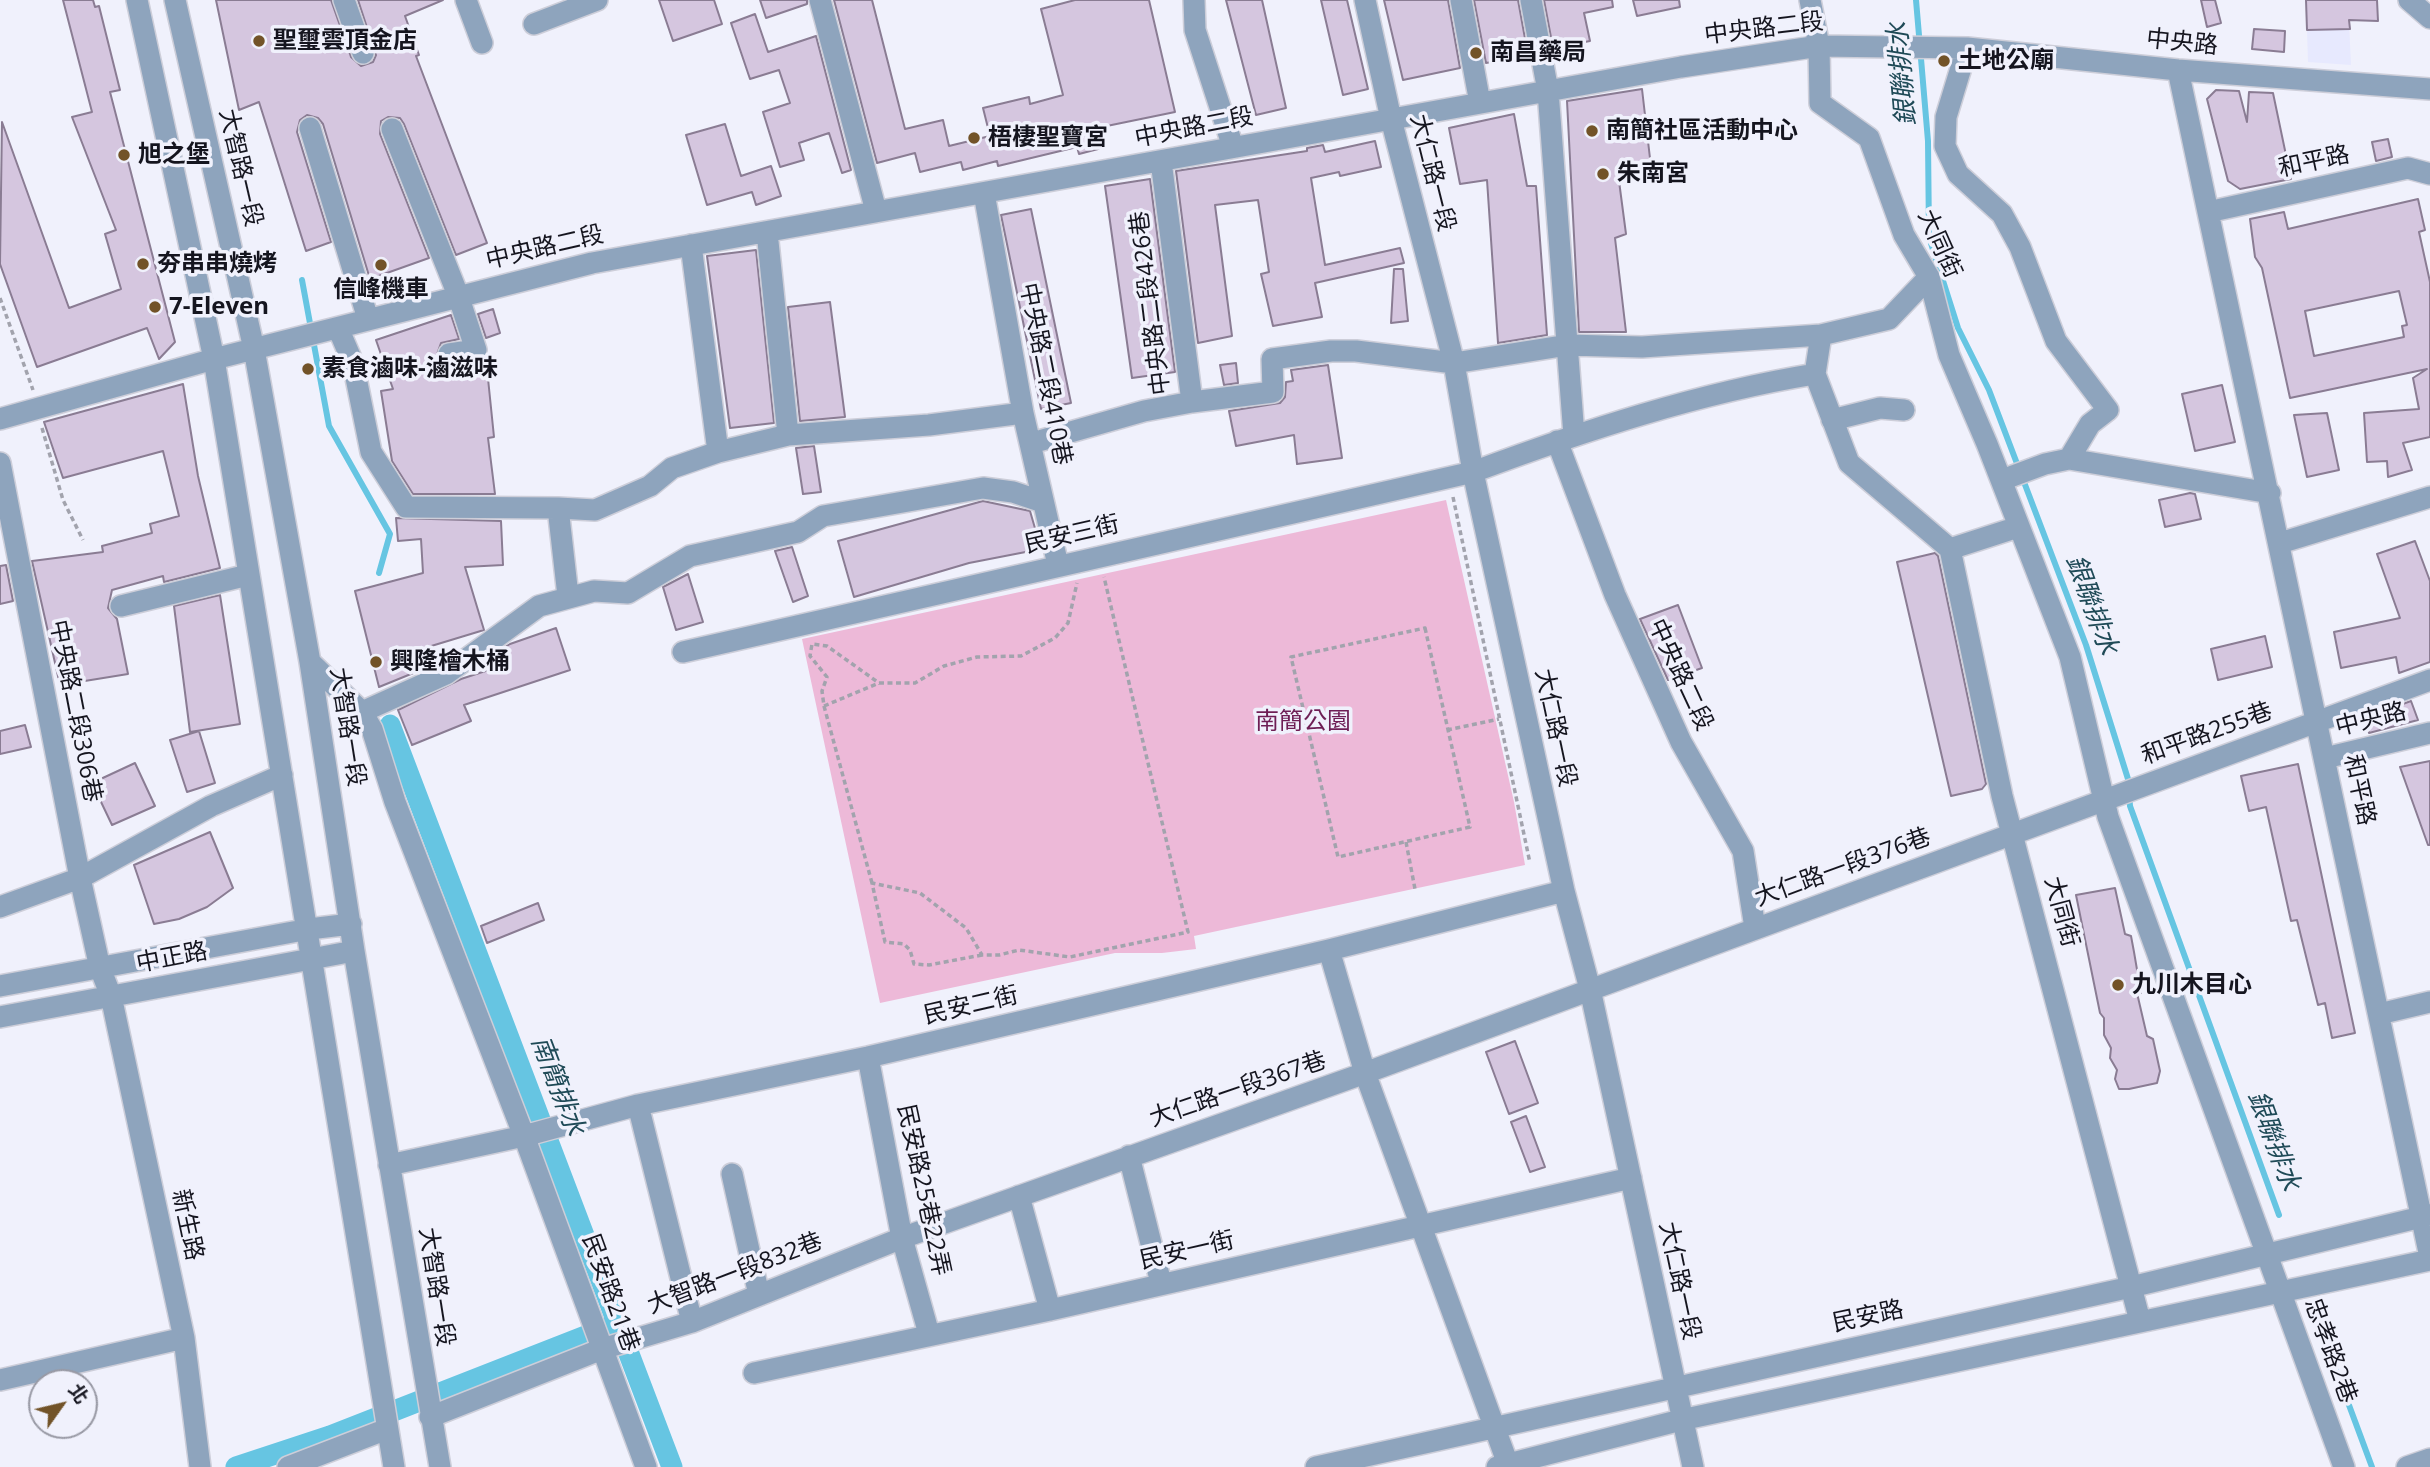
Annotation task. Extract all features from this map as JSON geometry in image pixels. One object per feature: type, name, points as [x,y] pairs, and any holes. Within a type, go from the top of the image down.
[{"type":"street","points":[[137,0],[214,359],[309,929],[394,1467]]},
{"type":"street","name":"大智路一段","points":[[176,0],[254,349],[310,662],[354,951],[440,1467]]},
{"type":"street","points":[[344,0],[363,53]]},
{"type":"street","points":[[466,0],[482,43]]},
{"type":"street","points":[[534,24],[597,0]]},
{"type":"street","points":[[820,0],[876,212]]},
{"type":"street","points":[[1194,0],[1195,30],[1233,147]]},
{"type":"street","name":"大仁路一段","points":[[1366,0],[1391,118],[1454,363],[1473,472],[1564,891],[1590,989],[1693,1467]]},
{"type":"street","points":[[1461,0],[1480,103]]},
{"type":"street","points":[[1531,0],[1548,91]]},
{"type":"street","points":[[1810,0],[1819,46]]},
{"type":"street","points":[[2409,0],[2430,18]]},
{"type":"street","name":"中央路二段","points":[[254,349],[458,295],[593,263],[1391,118],[1681,67],[1819,46],[1930,47]]},
{"type":"street","name":"大同街","points":[[1819,46],[1820,103],[1869,138],[1904,235],[1929,277],[1949,355],[2002,480],[2070,657],[2109,798]]},
{"type":"street","name":"中央路","points":[[1930,47],[1967,48],[2178,70],[2430,89]]},
{"type":"street","points":[[1967,48],[1946,117],[1945,146],[1958,174],[2002,214],[2020,247],[2056,341],[2108,410],[2090,424],[2069,459]]},
{"type":"street","name":"和平路","points":[[2178,70],[2379,1014],[2426,1216],[2430,1259]]},
{"type":"street","name":"中央路二段","points":[[1548,91],[1569,345],[1566,438],[1615,595],[1676,730],[1743,851],[1755,928]]},
{"type":"street","points":[[310,128],[368,319]]},
{"type":"street","points":[[392,130],[458,295],[476,351],[449,355]]},
{"type":"street","name":"中央路二段426巷","points":[[1032,443],[1144,411],[1192,402],[1161,161]]},
{"type":"street","name":"和平路","points":[[2208,212],[2408,168],[2430,174]]},
{"type":"street","name":"中央路二段410巷","points":[[984,193],[1023,412],[1058,565]]},
{"type":"street","points":[[767,232],[788,435]]},
{"type":"street","points":[[691,245],[718,452]]},
{"type":"street","points":[[1192,402],[1273,392],[1272,359],[1331,351],[1356,351],[1454,363],[1569,345],[1642,347],[1821,335],[1889,319],[1929,277]]},
{"type":"street","points":[[338,328],[353,363],[371,452],[407,507],[595,510],[650,486],[673,468],[718,452],[788,435],[929,425],[1023,412]]},
{"type":"street","points":[[1821,335],[1815,374],[1849,463],[1950,549],[2018,527]]},
{"type":"street","points":[[0,419],[254,349]]},
{"type":"street","points":[[1473,472],[1566,438],[1753,384],[1815,374]]},
{"type":"street","points":[[1832,419],[1880,408],[1904,410]]},
{"type":"street","points":[[2002,480],[2045,464],[2069,459],[2270,493]]},
{"type":"street","name":"中央路二段306巷","points":[[0,463],[80,878],[100,968]]},
{"type":"street","name":"民安三街","points":[[683,652],[1473,472]]},
{"type":"street","points":[[310,662],[362,712],[446,674],[539,606],[594,591],[628,593],[690,556],[799,532],[823,516],[983,488],[1013,492],[1042,502]]},
{"type":"street","points":[[2280,543],[2428,499]]},
{"type":"street","points":[[558,509],[568,596]]},
{"type":"street","name":"大同街","points":[[1950,549],[1985,720],[2140,1321]]},
{"type":"street","points":[[121,606],[248,575]]},
{"type":"street","name":"和平路255巷","points":[[2109,798],[2430,680]]},
{"type":"street","name":"民安路21巷","points":[[362,712],[372,729],[395,802],[524,1136],[642,1466]]},
{"type":"street","name":"中央路","points":[[2325,758],[2430,733]]},
{"type":"street","points":[[0,907],[80,878],[211,806],[282,775]]},
{"type":"street","points":[[2109,798],[2266,1253]]},
{"type":"street","name":"大仁路一段376巷","points":[[1590,989],[2109,798]]},
{"type":"street","name":"民安二街","points":[[389,1165],[524,1136],[638,1105],[869,1057],[1329,950],[1564,891]]},
{"type":"street","name":"中正路","points":[[0,986],[309,929],[351,924]]},
{"type":"street","points":[[1329,950],[1365,1073],[1423,1226],[1494,1426],[1505,1466],[1681,1420],[2430,1259]]},
{"type":"street","name":"中正路","points":[[0,1017],[354,951]]},
{"type":"street","name":"新生路","points":[[100,968],[111,996],[184,1338],[200,1467]]},
{"type":"street","name":"大仁路一段367巷","points":[[902,1238],[1365,1073],[1590,989]]},
{"type":"street","points":[[2379,1014],[2430,1002]]},
{"type":"street","name":"民安路25巷22弄","points":[[869,1057],[902,1238],[929,1334]]},
{"type":"street","points":[[638,1105],[692,1322]]},
{"type":"street","points":[[1129,1156],[1161,1283]]},
{"type":"street","points":[[732,1174],[759,1295]]},
{"type":"street","name":"民安一街","points":[[754,1373],[1050,1310],[1631,1178]]},
{"type":"street","points":[[1019,1196],[1050,1310]]},
{"type":"street","name":"民安路","points":[[1316,1467],[2131,1287],[2426,1216]]},
{"type":"street","name":"大智路一段832巷","points":[[430,1418],[602,1349],[692,1322],[902,1238]]},
{"type":"street","name":"忠孝路2巷","points":[[2266,1253],[2344,1467]]},
{"type":"street","points":[[0,1380],[184,1338]]},
{"type":"street","points":[[288,1467],[387,1429]]},
{"type":"street","points":[[2407,1467],[2430,1459]]},
{"type":"path","points":[[0,298],[39,407],[43,439],[63,500],[83,540]]},
{"type":"path","points":[[1451,488],[1530,863]]},
{"type":"path","points":[[879,682],[827,646],[812,644],[810,656],[827,677],[821,691],[824,706],[872,883],[885,942],[904,944],[910,950],[914,964],[929,965],[1019,950],[1070,957],[1188,932],[1104,576]]},
{"type":"path","points":[[824,706],[879,682],[915,683],[944,666],[978,657],[1021,656],[1055,638],[1068,623],[1077,580]]},
{"type":"path","points":[[1425,628],[1447,730],[1470,827],[1338,857],[1291,657],[1425,628]]},
{"type":"path","points":[[1447,730],[1499,719]]},
{"type":"path","points":[[1406,842],[1415,889]]},
{"type":"path","points":[[872,883],[920,893],[966,928],[982,955]]},
{"type":"shaded area","points":[[2306,0],[2348,0],[2351,65],[2308,62]]},
{"type":"green space","name":"南簡公園","points":[[1446,500],[1514,802],[1525,865],[1194,936],[1196,949],[1162,953],[1115,953],[880,1003],[802,639]]},
{"type":"building","points":[[63,0],[93,0],[95,7],[99,6],[120,90],[110,92],[175,342],[159,359],[147,328],[37,367],[0,264],[2,122],[69,308],[121,289],[105,234],[116,230],[72,117],[92,112]]},
{"type":"building","points":[[216,0],[331,0],[351,57],[361,66],[373,62],[376,55],[358,0],[443,0],[405,16],[419,55],[416,56],[487,243],[456,255],[404,124],[400,118],[388,117],[381,121],[380,134],[429,258],[370,279],[323,124],[318,118],[307,115],[300,120],[297,132],[331,242],[306,251],[259,102],[239,110]]},
{"type":"building","points":[[659,0],[714,0],[722,24],[673,41]]},
{"type":"building","points":[[760,0],[807,0],[807,4],[766,18]]},
{"type":"building","points":[[834,0],[872,0],[905,129],[943,120],[949,146],[990,136],[983,108],[1029,97],[1030,104],[1063,95],[1041,9],[1075,0],[1149,0],[1175,112],[1097,128],[1102,148],[1079,154],[1077,147],[998,166],[997,161],[963,170],[961,162],[920,172],[915,153],[877,163]]},
{"type":"building","points":[[1226,0],[1262,0],[1286,108],[1256,115]]},
{"type":"building","points":[[1321,0],[1347,0],[1368,89],[1343,95]]},
{"type":"building","points":[[1384,0],[1448,0],[1460,68],[1403,80]]},
{"type":"building","points":[[1474,0],[1518,0],[1528,55],[1486,63]]},
{"type":"building","points":[[1544,0],[1612,0],[1613,7],[1584,13],[1590,41],[1553,48]]},
{"type":"building","points":[[1633,0],[1679,0],[1680,7],[1637,16]]},
{"type":"building","points":[[2201,0],[2215,0],[2221,23],[2207,27]]},
{"type":"building","points":[[2306,0],[2377,0],[2378,21],[2349,20],[2350,29],[2307,30]]},
{"type":"building","points":[[755,14],[768,52],[816,36],[851,170],[842,173],[829,133],[799,143],[804,160],[780,167],[763,112],[790,103],[779,70],[750,79],[731,23]]},
{"type":"building","points":[[2254,29],[2285,31],[2284,52],[2252,49]]},
{"type":"building","name":"朱南宮","points":[[1642,89],[1651,167],[1619,181],[1626,234],[1615,238],[1626,332],[1579,332],[1567,101]]},
{"type":"building","points":[[2216,90],[2239,91],[2247,122],[2249,92],[2273,93],[2291,179],[2240,189],[2228,181],[2207,99]]},
{"type":"building","points":[[1514,114],[1527,186],[1536,186],[1547,335],[1498,343],[1487,180],[1460,184],[1449,128]]},
{"type":"building","points":[[725,124],[741,176],[771,166],[781,196],[756,205],[752,192],[707,205],[686,135]]},
{"type":"building","points":[[2388,139],[2392,157],[2376,161],[2372,142]]},
{"type":"building","points":[[1375,141],[1381,167],[1340,176],[1339,172],[1311,178],[1325,265],[1400,248],[1404,263],[1315,283],[1322,317],[1273,326],[1261,274],[1269,272],[1258,200],[1215,205],[1232,336],[1198,343],[1176,171],[1307,151],[1307,148],[1323,145],[1325,152]]},
{"type":"building","points":[[1150,179],[1175,372],[1132,378],[1105,186]]},
{"type":"building","points":[[2418,199],[2425,230],[2419,232],[2430,282],[2430,437],[2403,443],[2412,470],[2388,477],[2387,461],[2367,462],[2364,413],[2419,409],[2413,378],[2427,369],[2290,398],[2262,268],[2255,257],[2250,219],[2284,212],[2288,229]],"holes":[[[2399,291],[2407,325],[2402,326],[2404,337],[2314,356],[2305,311]]]},
{"type":"building","points":[[1031,209],[1071,403],[1041,409],[1001,215]]},
{"type":"building","points":[[756,250],[774,423],[730,428],[707,256]]},
{"type":"building","points":[[1394,269],[1403,269],[1408,321],[1391,323]]},
{"type":"building","points":[[830,302],[845,417],[800,421],[788,307]]},
{"type":"building","points":[[493,309],[500,333],[486,338],[478,314]]},
{"type":"building","points":[[451,315],[459,339],[441,343],[436,357],[444,366],[450,367],[478,363],[486,359],[494,437],[488,438],[495,494],[413,494],[392,461],[381,391],[393,389],[376,340]]},
{"type":"building","points":[[1236,363],[1238,383],[1224,385],[1220,365]]},
{"type":"building","points":[[1328,365],[1342,458],[1297,464],[1294,435],[1236,446],[1229,411],[1280,403],[1285,397],[1286,382],[1293,381],[1291,370]]},
{"type":"building","points":[[183,384],[198,476],[220,568],[164,582],[163,576],[112,590],[108,608],[117,619],[128,674],[60,685],[32,561],[103,552],[102,546],[152,533],[150,524],[179,516],[163,451],[63,478],[44,422]]},
{"type":"building","points":[[2222,385],[2235,442],[2195,451],[2182,394]]},
{"type":"building","points":[[2327,413],[2339,470],[2307,477],[2294,415]]},
{"type":"building","points":[[1073,445],[1076,457],[1055,462],[1052,451]]},
{"type":"building","points":[[814,446],[821,492],[803,494],[796,448]]},
{"type":"building","points":[[2195,494],[2201,519],[2165,527],[2159,500]]},
{"type":"building","points":[[983,501],[1030,511],[1041,549],[969,563],[854,597],[838,541]]},
{"type":"building","points":[[396,518],[501,521],[503,565],[465,567],[484,630],[428,647],[433,665],[379,687],[355,591],[423,573],[421,539],[398,541]]},
{"type":"building","points":[[2415,541],[2430,581],[2430,662],[2399,673],[2396,657],[2341,668],[2334,632],[2400,618],[2377,554]]},
{"type":"building","points":[[792,547],[808,596],[793,602],[775,551]]},
{"type":"building","points":[[1935,553],[1938,556],[1986,784],[1982,789],[1951,796],[1897,562]]},
{"type":"building","points":[[6,565],[13,601],[0,604],[0,566]]},
{"type":"building","points":[[688,574],[703,622],[676,630],[663,587]]},
{"type":"building","points":[[220,595],[240,724],[190,732],[174,606]]},
{"type":"building","points":[[1678,605],[1702,668],[1668,680],[1640,619]]},
{"type":"building","points":[[556,628],[570,670],[464,705],[471,721],[412,745],[398,710],[461,679],[507,664],[502,649]]},
{"type":"building","points":[[2265,636],[2272,667],[2218,680],[2211,649]]},
{"type":"building","points":[[2411,701],[2418,720],[2369,733],[2364,718]]},
{"type":"building","points":[[25,725],[31,747],[0,754],[0,731]]},
{"type":"building","points":[[199,731],[215,783],[187,792],[170,740]]},
{"type":"building","points":[[2430,761],[2430,845],[2428,845],[2400,767]]},
{"type":"building","points":[[135,763],[155,806],[112,825],[92,783]]},
{"type":"building","points":[[2298,764],[2355,1033],[2332,1038],[2325,1003],[2318,1005],[2297,920],[2291,921],[2266,807],[2249,811],[2241,776]]},
{"type":"building","points":[[210,832],[233,888],[207,907],[179,919],[154,924],[134,865]]},
{"type":"building","name":"九川木目心","points":[[2115,888],[2125,934],[2131,936],[2141,993],[2137,993],[2147,1036],[2153,1039],[2160,1071],[2157,1083],[2129,1089],[2119,1089],[2115,1079],[2117,1070],[2110,1058],[2111,1048],[2104,1035],[2104,1018],[2100,1013],[2076,895]]},
{"type":"building","points":[[538,903],[544,920],[487,943],[481,926]]},
{"type":"building","points":[[1515,1041],[1538,1103],[1509,1114],[1486,1052]]},
{"type":"building","points":[[1526,1116],[1545,1167],[1530,1172],[1511,1122]]},
{"type":"waterway","name":"銀聯排水","points":[[1916,0],[1928,141],[1929,237],[1958,328],[1989,390],[2086,645],[2128,779],[2130,806],[2279,1215]]},
{"type":"waterway","points":[[302,280],[329,426],[390,534],[379,573]]},
{"type":"waterway","name":"南簡排水","points":[[390,725],[672,1467]]},
{"type":"waterway","name":"銀聯排水","points":[[2317,1319],[2372,1467]]},
{"type":"waterway","points":[[236,1467],[330,1436],[611,1326]]},
{"type":"place","name":"聖璽雲頂金店","points":[[259,41]]},
{"type":"place","name":"南昌藥局","points":[[1476,53]]},
{"type":"place","name":"土地公廟","points":[[1944,61]]},
{"type":"place","name":"南簡社區活動中心","points":[[1592,131]]},
{"type":"place","name":"梧棲聖寶宮","points":[[974,138]]},
{"type":"place","name":"旭之堡","points":[[124,155]]},
{"type":"place","name":"朱南宮","points":[[1603,174]]},
{"type":"place","name":"夯串串燒烤","points":[[143,264]]},
{"type":"place","name":"信峰機車","points":[[381,265]]},
{"type":"place","name":"7-Eleven","points":[[155,307]]},
{"type":"place","name":"素食滷味-滷滋味","points":[[308,369]]},
{"type":"place","name":"興隆檜木桶","points":[[376,662]]},
{"type":"place","name":"九川木目心","points":[[2118,985]]}]
